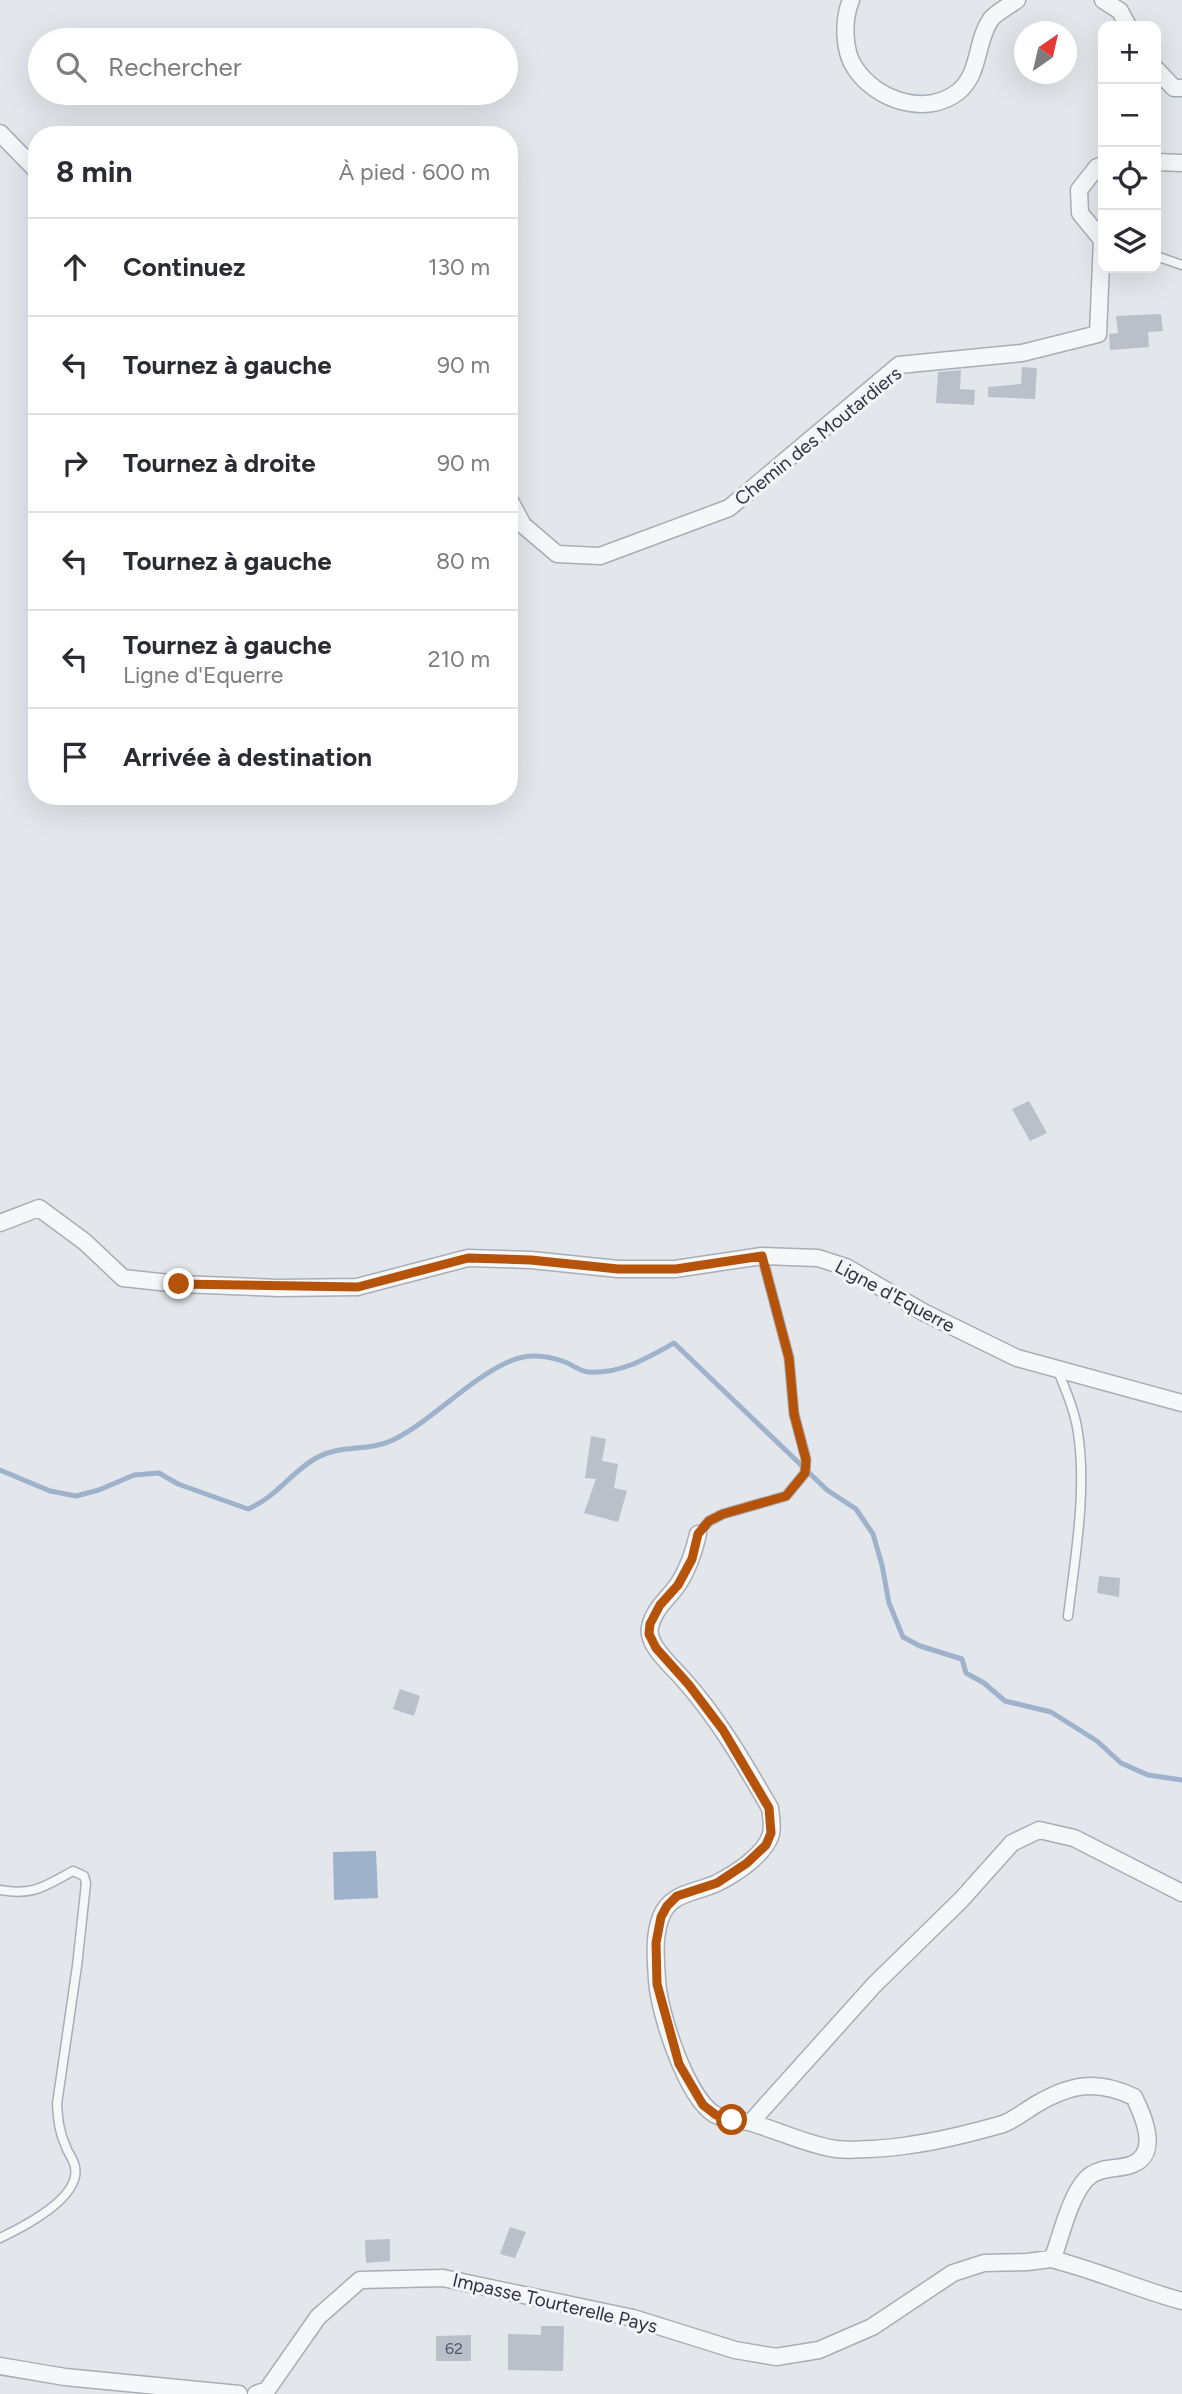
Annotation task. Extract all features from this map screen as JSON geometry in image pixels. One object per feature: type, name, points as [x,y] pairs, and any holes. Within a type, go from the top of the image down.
[{"type":"street","points":[[850,0],[847,8],[846,47],[853,66],[868,84],[885,96],[908,103],[931,104],[957,93],[966,83],[975,68],[983,34],[992,17],[1017,0]]},
{"type":"street","points":[[1103,0],[1120,10],[1126,21]]},
{"type":"street","points":[[1161,74],[1174,88],[1182,89]]},
{"type":"street","points":[[0,133],[28,162]]},
{"type":"street","points":[[1161,162],[1182,163]]},
{"type":"street","name":"Chemin des Moutardiers","points":[[1098,167],[1079,190],[1080,213],[1098,236]]},
{"type":"street","name":"Chemin des Moutardiers","points":[[518,516],[523,525],[557,554],[600,556],[729,508],[899,366],[1022,353],[1098,334],[1101,273]]},
{"type":"street","name":"Ligne d'Equerre","points":[[0,1223],[38,1208],[85,1242],[123,1278],[179,1284],[358,1287],[468,1258],[531,1260],[618,1269],[676,1269],[762,1256],[818,1258],[846,1267],[923,1312],[1017,1358],[1182,1403]]},
{"type":"street","points":[[698,1534],[692,1559],[678,1585],[660,1605],[650,1624],[649,1634],[656,1648],[689,1685],[723,1730],[748,1769],[769,1808],[771,1833],[766,1845],[747,1863],[717,1883],[677,1896],[661,1917],[656,1943],[657,1984],[679,2064],[703,2105],[716,2115],[751,2122],[801,2140],[838,2149],[909,2145],[1005,2123],[1039,2102],[1079,2085],[1113,2087],[1134,2097],[1144,2119],[1148,2142],[1142,2158],[1132,2165],[1114,2166],[1092,2174],[1080,2185],[1051,2259]]},
{"type":"street","points":[[751,2122],[874,1985],[961,1900],[1012,1843],[1039,1830],[1074,1838],[1182,1893]]},
{"type":"street","name":"Impasse Tourterelle Pays","points":[[256,2394],[267,2390],[318,2317],[360,2280],[443,2278],[633,2318],[735,2350],[776,2357],[819,2350],[872,2327],[953,2273],[984,2263],[1051,2259],[1086,2267],[1152,2293],[1182,2301]]},
{"type":"street","points":[[0,2366],[65,2377],[239,2394]]},
{"type":"lane","points":[[1161,258],[1182,265]]},
{"type":"lane","points":[[698,1534],[709,1521],[723,1514],[786,1496],[805,1473],[806,1460],[794,1414],[789,1358],[762,1256]]},
{"type":"lane","points":[[1058,1370],[1072,1409],[1078,1434],[1079,1455],[1080,1513],[1068,1616]]},
{"type":"lane","points":[[0,1889],[13,1892],[37,1890],[73,1871],[84,1876],[86,1883],[57,2104],[58,2126],[75,2166],[75,2179],[68,2193],[29,2224],[0,2238]]},
{"type":"water","points":[[376,1851],[378,1898],[334,1900],[333,1852]]},
{"type":"building","points":[[1161,314],[1163,331],[1148,332],[1149,347],[1110,350],[1109,334],[1118,333],[1116,316]]},
{"type":"building","points":[[1022,367],[1037,368],[1035,399],[988,397],[988,387],[1021,384]]},
{"type":"building","points":[[961,370],[960,389],[975,390],[974,405],[936,403],[938,372]]},
{"type":"building","points":[[1029,1101],[1047,1133],[1030,1141],[1012,1109]]},
{"type":"building","points":[[591,1436],[606,1439],[602,1461],[618,1464],[614,1488],[627,1491],[618,1522],[584,1513],[596,1479],[585,1478]]},
{"type":"building","points":[[1099,1576],[1120,1578],[1119,1597],[1097,1593]]},
{"type":"building","points":[[400,1689],[420,1696],[414,1716],[393,1709]]},
{"type":"building","points":[[510,2227],[526,2232],[515,2258],[500,2254]]},
{"type":"building","points":[[390,2239],[390,2261],[366,2263],[365,2240]]},
{"type":"building","points":[[541,2326],[564,2326],[563,2371],[508,2370],[508,2334],[541,2335]]},
{"type":"building","points":[[471,2335],[471,2361],[436,2361],[436,2336]]},
{"type":"waterway","points":[[0,1470],[50,1491],[76,1496],[99,1490],[134,1475],[159,1473],[178,1484],[248,1509],[268,1498],[316,1458],[335,1451],[384,1444],[408,1432],[479,1379],[515,1359],[529,1356],[551,1358],[586,1372],[601,1372],[623,1368],[674,1343],[827,1490],[856,1509],[873,1534],[889,1603],[903,1637],[920,1646],[962,1659],[966,1673],[984,1683],[1005,1701],[1051,1712],[1097,1741],[1121,1763],[1148,1775],[1182,1780]]},
{"type":"route","points":[[179,1284],[279,1288],[358,1287],[468,1258],[531,1260],[618,1269],[676,1269],[762,1256],[789,1358],[794,1414],[806,1460],[805,1473],[786,1496],[741,1508],[709,1521],[698,1534],[692,1559],[678,1585],[660,1605],[650,1624],[649,1634],[656,1648],[689,1685],[723,1730],[769,1808],[771,1833],[766,1845],[747,1863],[717,1883],[677,1896],[661,1917],[656,1943],[657,1984],[679,2064],[703,2105],[716,2115],[732,2120]]}]
